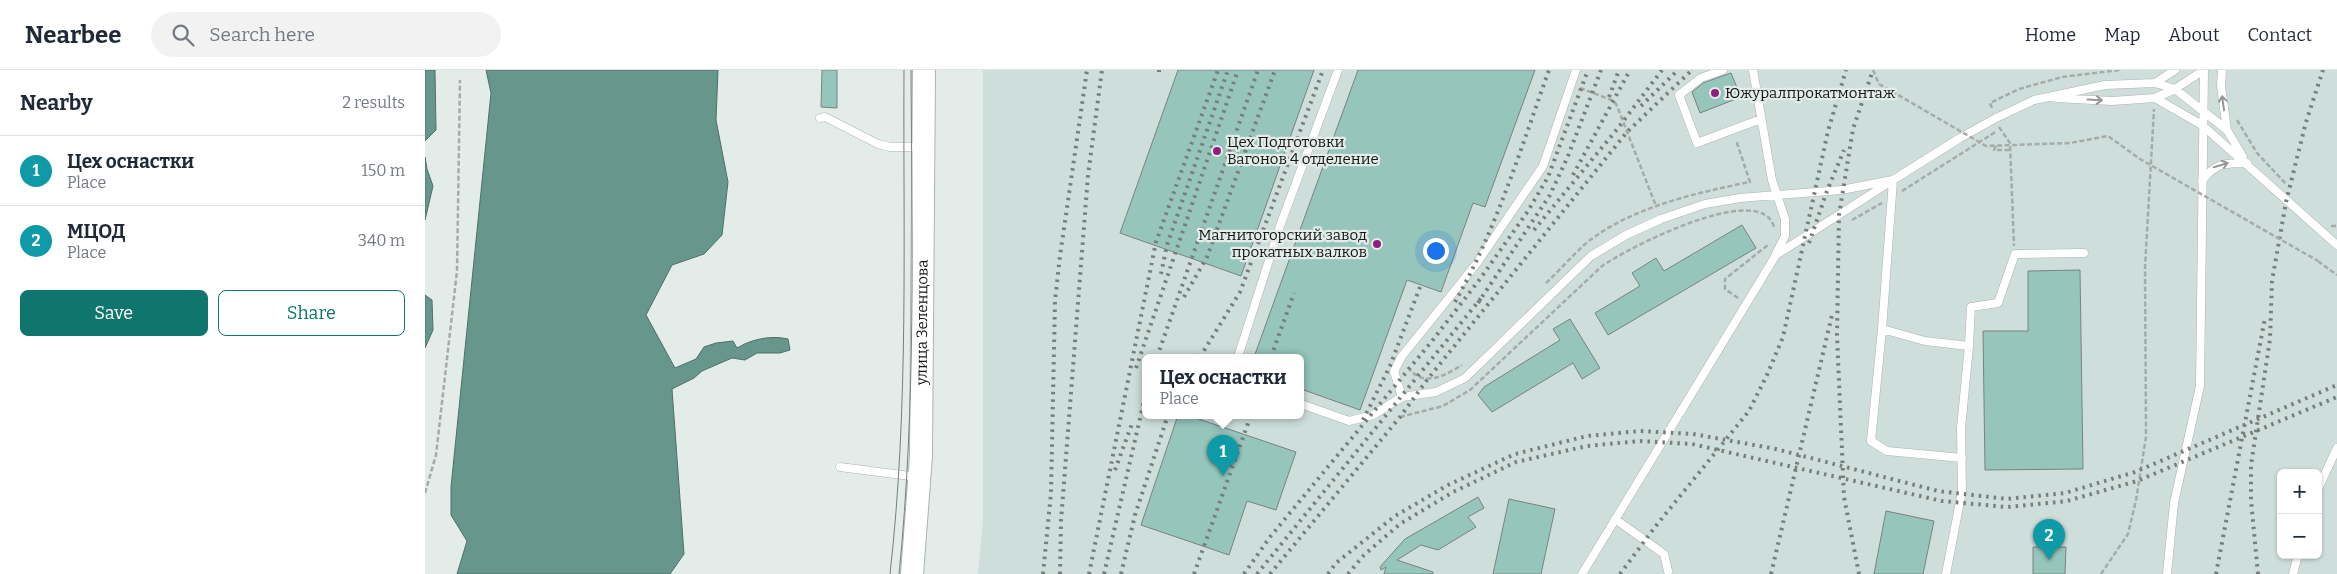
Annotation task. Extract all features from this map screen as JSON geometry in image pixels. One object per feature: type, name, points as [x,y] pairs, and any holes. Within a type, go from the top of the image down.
[{"type":"main road","name":"улица Зеленцова","points":[[913,574],[920,478],[925,70]]},
{"type":"lane","points":[[1239,354],[1280,226],[1338,70]]},
{"type":"lane","points":[[1403,396],[1394,371],[1402,356],[1477,263],[1543,166],[1576,70]]},
{"type":"lane","points":[[1723,70],[1701,78],[1679,95],[1697,143],[1761,118]]},
{"type":"lane","points":[[1582,574],[1747,303],[1785,236],[1785,219],[1776,195],[1753,70]]},
{"type":"lane","points":[[2155,83],[2175,70]]},
{"type":"lane","points":[[2046,98],[2112,101],[2155,98],[2175,89],[2204,70]]},
{"type":"lane","points":[[2167,574],[2175,504],[2199,386],[2204,70]]},
{"type":"lane","points":[[2222,70],[2221,86],[2227,130]]},
{"type":"lane","points":[[1775,255],[1893,180],[1996,118],[2034,100],[2105,85],[2155,83],[2175,89],[2227,130],[2247,164]]},
{"type":"lane","points":[[2155,98],[2202,125],[2247,164],[2286,202],[2337,245]]},
{"type":"lane","points":[[820,118],[825,117],[877,144],[890,147],[924,147]]},
{"type":"lane","points":[[2202,181],[2211,169],[2227,163],[2247,164]]},
{"type":"lane","points":[[1304,405],[1349,422],[1373,415],[1403,396],[1436,392],[1465,378],[1591,256],[1625,235],[1661,219],[1705,204],[1776,195],[1841,190],[1893,180]]},
{"type":"lane","points":[[1893,180],[1890,198],[1882,329],[1871,441],[1887,451],[1962,458]]},
{"type":"lane","points":[[1946,574],[1962,491],[1961,428],[1971,307],[1998,303],[2015,254],[2084,253]]},
{"type":"lane","points":[[1882,329],[1925,341],[1969,346]]},
{"type":"lane","points":[[2322,480],[2337,448]]},
{"type":"lane","points":[[840,467],[920,478]]},
{"type":"lane","points":[[1615,519],[1664,554],[1668,571]]},
{"type":"lane","points":[[2293,574],[2297,559]]},
{"type":"path","points":[[1873,70],[1879,84],[1986,146],[2070,144],[2108,136],[2140,158],[2318,261],[2337,276]]},
{"type":"path","points":[[1990,103],[2019,89],[2062,77],[2120,70]]},
{"type":"path","points":[[425,493],[436,455],[457,271],[460,80]]},
{"type":"path","points":[[1570,85],[1614,101],[1666,231]]},
{"type":"path","points":[[2101,574],[2128,534],[2136,500],[2146,437],[2145,266],[2155,98]]},
{"type":"path","points":[[2234,112],[2240,128],[2257,153],[2290,188]]},
{"type":"path","points":[[1543,287],[1584,245],[1598,235],[1656,206],[1703,191],[1750,182],[1732,129]]},
{"type":"path","points":[[1846,224],[2000,129],[2010,143],[2015,254]]},
{"type":"path","points":[[1996,146],[1994,150],[2010,150]]},
{"type":"path","points":[[1400,417],[1443,406],[1470,390],[1601,267],[1626,250],[1666,231],[1720,215],[1752,211],[1765,214],[1773,223],[1775,230]]},
{"type":"path","points":[[2324,220],[2331,227],[2337,226]]},
{"type":"path","points":[[1747,303],[1725,289],[1725,279],[1773,240]]},
{"type":"path","points":[[1402,356],[1409,369],[1417,376],[1427,380],[1449,373],[1467,362]]},
{"type":"shaded area","points":[[425,70],[435,70],[436,130],[425,141]]},
{"type":"shaded area","points":[[486,70],[718,70],[716,120],[728,182],[722,235],[704,254],[672,265],[646,315],[675,368],[696,359],[704,347],[716,343],[733,341],[737,348],[749,342],[775,337],[788,339],[790,350],[780,353],[757,353],[745,360],[732,358],[702,371],[694,378],[672,389],[684,554],[670,574],[457,574],[467,541],[451,515],[451,487],[491,93]]},
{"type":"shaded area","points":[[983,70],[2337,70],[2337,574],[978,574],[983,520]]},
{"type":"shaded area","points":[[425,157],[433,186],[425,220]]},
{"type":"shaded area","points":[[425,295],[432,300],[433,330],[425,348]]},
{"type":"building","points":[[822,70],[837,70],[837,108],[821,107]]},
{"type":"building","name":"Цех Подготовки Вагонов 4 отделение","points":[[1178,70],[1314,70],[1241,276],[1120,233]]},
{"type":"building","name":"Магнитогорский завод прокатных валков","points":[[1358,70],[1535,70],[1485,207],[1473,203],[1441,292],[1407,280],[1360,410],[1304,390],[1304,354],[1255,354]]},
{"type":"building","name":"Южуралпрокатмонтаж","points":[[1731,73],[1741,97],[1700,113],[1692,92],[1703,83]]},
{"type":"building","points":[[1742,225],[1756,248],[1608,335],[1595,313],[1640,286],[1632,273],[1656,258],[1664,271]]},
{"type":"building","points":[[2080,270],[2083,469],[1985,470],[1983,331],[2028,331],[2028,271]]},
{"type":"building","points":[[1570,319],[1600,368],[1582,379],[1573,363],[1492,412],[1478,395],[1484,387],[1560,340],[1553,329]]},
{"type":"building","points":[[1177,419],[1199,419],[1296,452],[1276,510],[1247,501],[1229,555],[1141,525]]},
{"type":"building","points":[[1478,497],[1484,508],[1468,517],[1476,527],[1438,550],[1421,545],[1397,560],[1433,572],[1433,574],[1384,574],[1386,567],[1381,570],[1380,567],[1405,539]]},
{"type":"building","points":[[1509,499],[1555,509],[1541,574],[1493,574]]},
{"type":"building","points":[[1886,511],[1934,521],[1923,574],[1874,574]]},
{"type":"building","points":[[2033,547],[2066,547],[2065,574],[2033,574]]},
{"type":"tram line","points":[[890,574],[896,511],[903,385],[904,70]]},
{"type":"tram line","points":[[899,574],[911,385],[911,70]]},
{"type":"railway","points":[[1043,574],[1051,493],[1055,301],[1087,70]]},
{"type":"railway","points":[[1060,574],[1061,521],[1088,175],[1102,70]]},
{"type":"railway","points":[[1089,574],[1156,242],[1218,70]]},
{"type":"railway","points":[[1161,274],[1167,245],[1228,70]]},
{"type":"railway","points":[[1136,368],[1238,70]]},
{"type":"railway","points":[[1158,354],[1258,70]]},
{"type":"railway","points":[[1184,297],[1207,257],[1275,70]]},
{"type":"railway","points":[[1202,354],[1240,292],[1323,70]]},
{"type":"railway","points":[[1455,302],[1470,275],[1495,218],[1549,70]]},
{"type":"railway","points":[[1244,574],[1270,537],[1432,341],[1480,279],[1528,211],[1548,177],[1588,70]]},
{"type":"railway","points":[[1478,303],[1550,195],[1568,156],[1601,70]]},
{"type":"railway","points":[[1609,97],[1619,70]]},
{"type":"railway","points":[[1573,175],[1630,70]]},
{"type":"railway","points":[[1534,230],[1618,128],[1662,70]]},
{"type":"railway","points":[[1641,106],[1678,70]]},
{"type":"railway","points":[[1270,574],[1400,417],[1427,380],[1627,132],[1692,70]]},
{"type":"railway","points":[[1620,574],[1655,527],[1749,411],[1767,375],[1783,337],[1828,131],[1846,70]]},
{"type":"railway","points":[[1859,574],[1844,497],[1837,335],[1839,215],[1853,129],[1873,70]]},
{"type":"railway","points":[[2258,574],[2251,500],[2251,465],[2270,339],[2272,281],[2286,202],[2306,122],[2323,70]]},
{"type":"railway","points":[[1809,243],[1844,150]]},
{"type":"railway","points":[[1363,420],[1390,366],[1420,287]]},
{"type":"railway","points":[[1272,354],[1294,293]]},
{"type":"railway","points":[[1257,574],[1482,297]]},
{"type":"railway","points":[[1771,574],[1832,315]]},
{"type":"railway","points":[[2216,574],[2265,318]]},
{"type":"railway","points":[[1328,574],[1336,563],[1395,516],[1448,485],[1515,454],[1587,436],[1640,431],[1693,434],[1776,449],[1938,491],[2007,499],[2065,493],[2135,472],[2337,385]]},
{"type":"railway","points":[[1348,574],[1364,555],[1400,524],[1453,492],[1516,462],[1587,446],[1640,441],[1692,444],[1942,501],[2007,507],[2067,501],[2137,481],[2337,397]]},
{"type":"railway","points":[[1104,574],[1142,410]]},
{"type":"railway","points":[[1121,574],[1135,515],[1167,419]]},
{"type":"railway","points":[[1194,574],[1250,419]]},
{"type":"railway","points":[[1115,470],[1133,421]]},
{"type":"place","name":"Южуралпрокатмонтаж","points":[[1715,93]]},
{"type":"place","name":"Цех Подготовки Вагонов 4 отделение","points":[[1217,151]]},
{"type":"place","name":"Магнитогорский завод прокатных валков","points":[[1377,244]]},
{"type":"place","name":"Цех оснастки","points":[[1223,476]]},
{"type":"place","name":"МЦОД","points":[[2049,560]]}]
